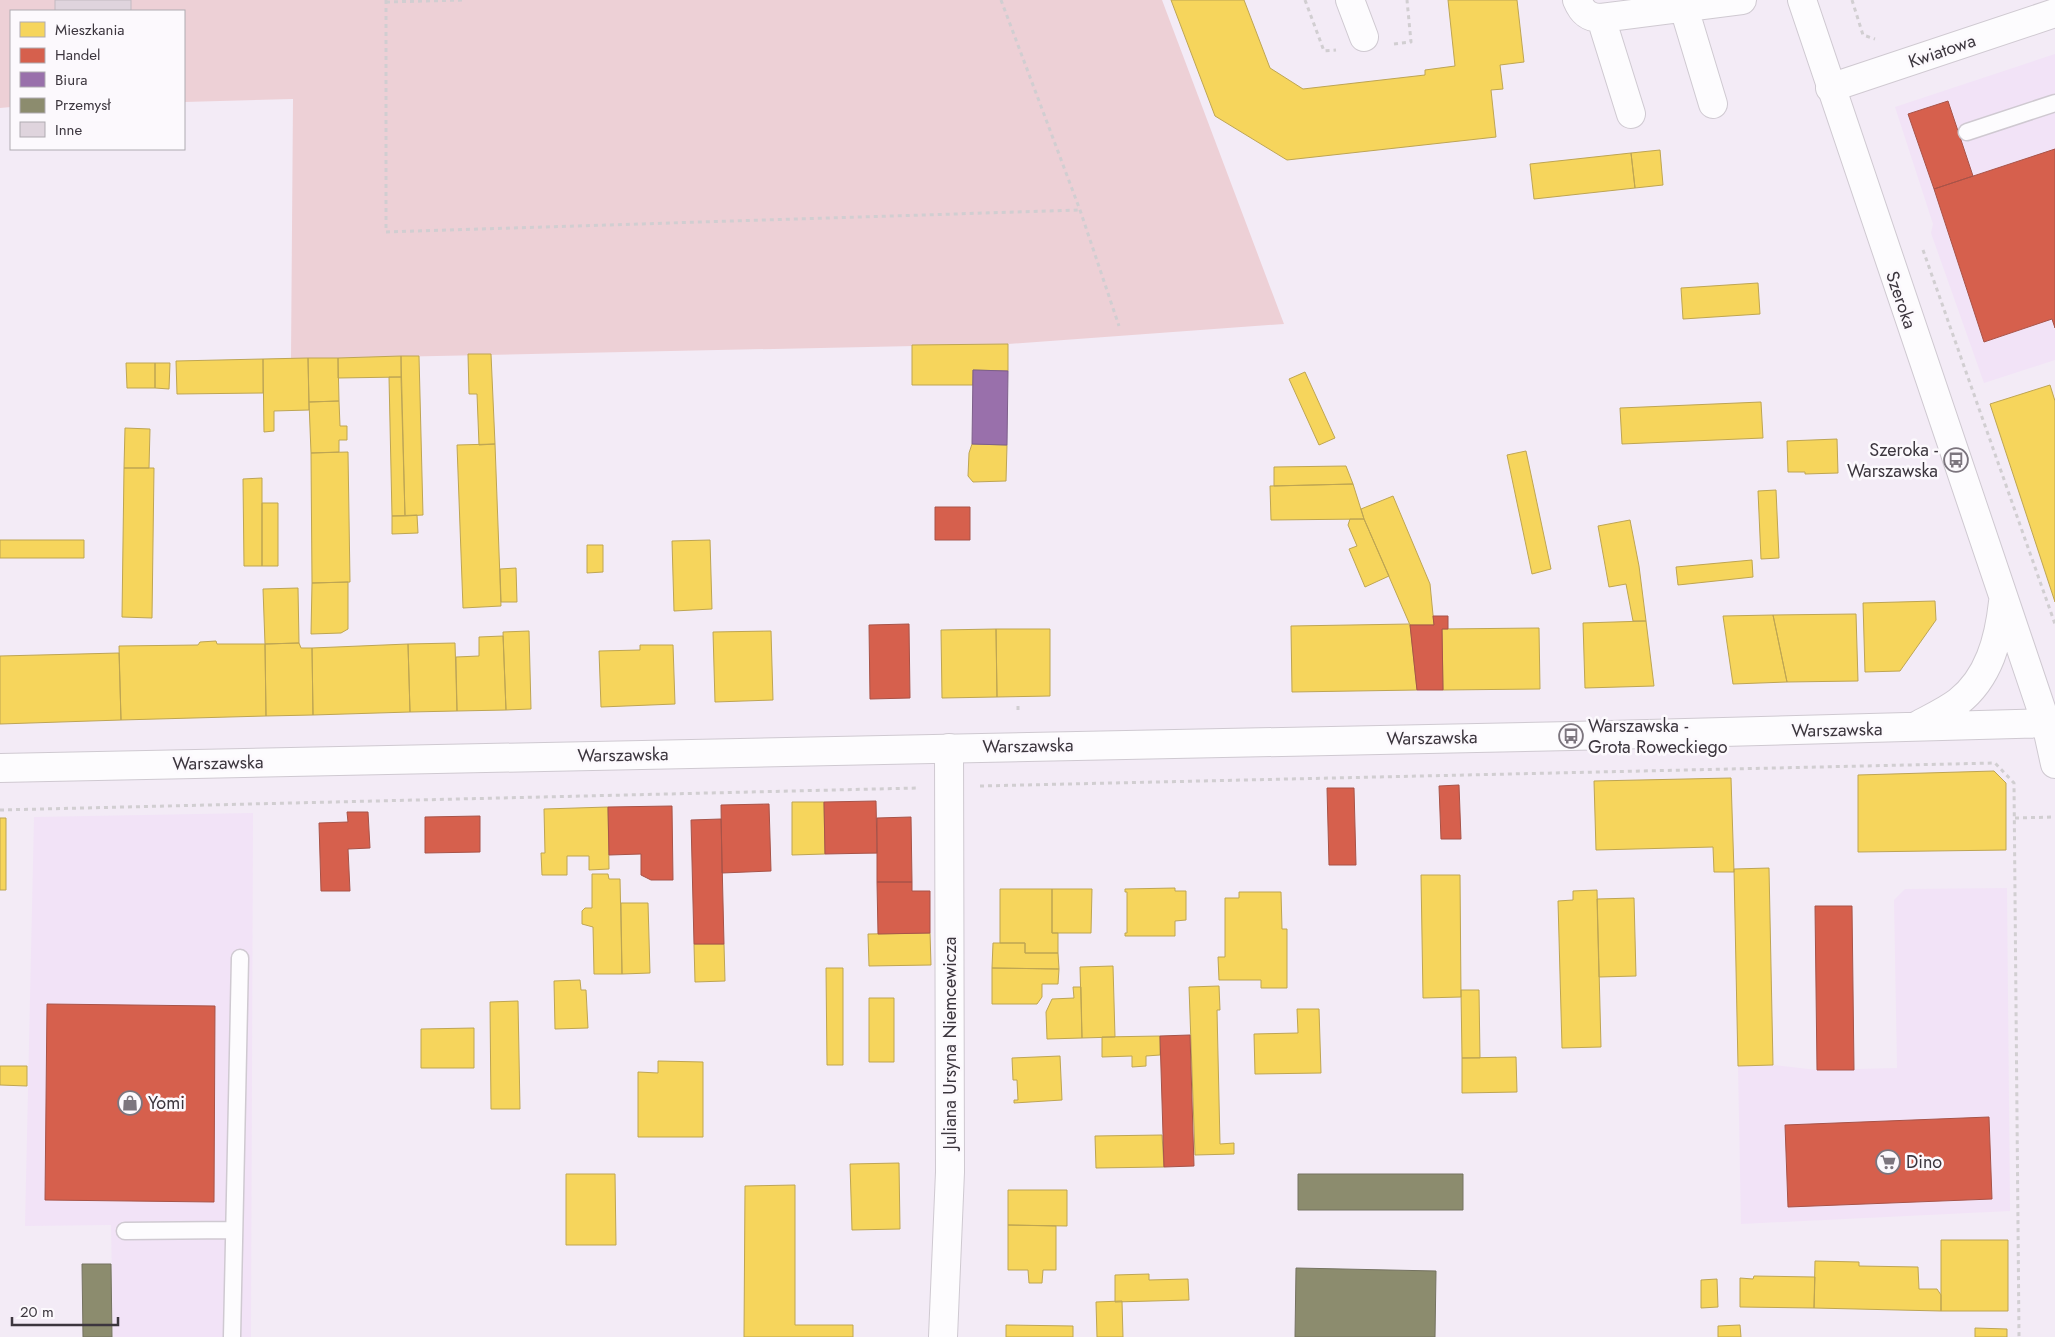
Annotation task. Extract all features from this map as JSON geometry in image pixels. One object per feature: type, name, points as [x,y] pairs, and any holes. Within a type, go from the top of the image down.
[{"type":"street","points":[[1350,0],[1364,37]]},
{"type":"street","points":[[1577,0],[1581,10],[1591,18],[1742,0]]},
{"type":"street","name":"Szeroka","points":[[1802,0],[2003,598],[2050,723],[2055,764]]},
{"type":"street","points":[[1684,8],[1713,104]]},
{"type":"street","name":"Kwiatowa","points":[[1830,88],[2055,13]]},
{"type":"street","points":[[1601,18],[1631,114]]},
{"type":"street","name":"Szeroka","points":[[1914,727],[1958,702],[1979,679],[1993,654],[2000,628],[2003,598]]},
{"type":"street","name":"Warszawska","points":[[0,768],[2050,723]]},
{"type":"street","name":"Juliana Ursyna Niemcewicza","points":[[943,1337],[950,1172],[949,748]]},
{"type":"lane","points":[[1967,132],[2055,104]]},
{"type":"lane","points":[[232,1337],[240,958]]},
{"type":"lane","points":[[125,1232],[234,1230]]},
{"type":"path","points":[[464,0],[386,1],[386,232],[1080,210]]},
{"type":"path","points":[[1001,0],[1080,210],[1119,326]]},
{"type":"path","points":[[1852,0],[1863,35],[1880,40],[1890,68]]},
{"type":"path","points":[[1920,240],[2055,624]]},
{"type":"path","points":[[0,810],[1995,763],[2014,783],[2019,1337]]},
{"type":"path","points":[[2015,818],[2055,817]]},
{"type":"shaded area","points":[[0,0],[1162,0],[1284,324],[1008,344],[291,359],[293,99],[185,102],[185,10],[10,10],[10,107],[0,108]]},
{"type":"shaded area","points":[[2055,54],[2055,360],[1984,383],[1931,233],[1933,224],[1895,107]]},
{"type":"shaded area","points":[[253,813],[251,1337],[113,1337],[111,1225],[25,1226],[34,817]]},
{"type":"shaded area","points":[[2007,888],[2010,1211],[1741,1224],[1738,1066],[1773,1065],[1817,1070],[1897,1068],[1894,900],[1905,889]]},
{"type":"building: Mieszkania","points":[[1171,0],[1244,0],[1270,68],[1303,89],[1425,75],[1425,70],[1455,66],[1448,0],[1517,0],[1524,62],[1500,65],[1503,89],[1491,90],[1496,137],[1287,160],[1215,116]]},
{"type":"building: Mieszkania","points":[[1660,150],[1663,185],[1635,188],[1631,153]]},
{"type":"building: Mieszkania","points":[[1631,153],[1635,188],[1534,199],[1530,164]]},
{"type":"building: Mieszkania","points":[[1758,283],[1760,314],[1683,319],[1681,288]]},
{"type":"building: Mieszkania","points":[[1008,344],[1008,371],[973,370],[973,385],[912,385],[912,345]]},
{"type":"building: Mieszkania","points":[[468,354],[491,354],[495,444],[479,445],[477,394],[469,394]]},
{"type":"building: Mieszkania","points":[[401,356],[419,356],[423,515],[405,516]]},
{"type":"building: Mieszkania","points":[[401,356],[401,377],[338,378],[338,358]]},
{"type":"building: Mieszkania","points":[[308,358],[338,358],[339,401],[309,402]]},
{"type":"building: Mieszkania","points":[[308,358],[309,410],[274,411],[274,431],[264,432],[263,359]]},
{"type":"building: Mieszkania","points":[[263,359],[263,393],[177,394],[176,361]]},
{"type":"building: Mieszkania","points":[[126,363],[155,363],[155,388],[127,388]]},
{"type":"building: Mieszkania","points":[[155,363],[170,363],[169,389],[155,388]]},
{"type":"building: Mieszkania","points":[[1305,372],[1335,438],[1319,445],[1289,379]]},
{"type":"building: Mieszkania","points":[[389,377],[401,377],[405,516],[392,516]]},
{"type":"building: Mieszkania","points":[[2050,385],[2055,401],[2055,602],[1990,404]]},
{"type":"building: Mieszkania","points":[[339,401],[340,426],[347,426],[347,440],[339,440],[339,452],[311,453],[309,402]]},
{"type":"building: Mieszkania","points":[[1761,402],[1763,438],[1622,444],[1620,408]]},
{"type":"building: Mieszkania","points":[[125,428],[150,429],[149,468],[124,468]]},
{"type":"building: Mieszkania","points":[[1837,439],[1838,473],[1805,474],[1805,472],[1788,472],[1787,441]]},
{"type":"building: Mieszkania","points":[[495,444],[501,606],[463,608],[457,445]]},
{"type":"building: Mieszkania","points":[[972,444],[1007,445],[1006,481],[973,482],[968,476],[969,453]]},
{"type":"building: Mieszkania","points":[[1526,451],[1551,569],[1532,574],[1507,455]]},
{"type":"building: Mieszkania","points":[[348,452],[350,582],[312,583],[311,453]]},
{"type":"building: Mieszkania","points":[[1346,466],[1353,484],[1274,486],[1274,467]]},
{"type":"building: Mieszkania","points":[[124,468],[154,468],[152,618],[122,617]]},
{"type":"building: Mieszkania","points":[[262,478],[262,566],[244,566],[243,479]]},
{"type":"building: Mieszkania","points":[[1353,484],[1364,519],[1271,520],[1270,486]]},
{"type":"building: Mieszkania","points":[[1776,490],[1779,558],[1761,559],[1758,491]]},
{"type":"building: Mieszkania","points":[[1393,496],[1430,584],[1434,625],[1410,625],[1364,519],[1361,509]]},
{"type":"building: Mieszkania","points":[[262,503],[278,503],[278,566],[262,566]]},
{"type":"building: Mieszkania","points":[[417,515],[418,533],[392,534],[392,516]]},
{"type":"building: Mieszkania","points":[[1350,519],[1364,519],[1389,576],[1365,587],[1349,549],[1357,546],[1348,525]]},
{"type":"building: Mieszkania","points":[[1630,520],[1639,566],[1646,621],[1633,621],[1626,584],[1609,587],[1598,526]]},
{"type":"building: Mieszkania","points":[[0,540],[84,540],[84,558],[0,558]]},
{"type":"building: Mieszkania","points":[[710,540],[712,609],[674,611],[672,541]]},
{"type":"building: Mieszkania","points":[[587,545],[603,545],[603,572],[587,573]]},
{"type":"building: Mieszkania","points":[[1752,560],[1753,577],[1678,585],[1676,567]]},
{"type":"building: Mieszkania","points":[[516,568],[517,602],[501,602],[500,569]]},
{"type":"building: Mieszkania","points":[[348,582],[348,629],[341,633],[311,634],[312,583]]},
{"type":"building: Mieszkania","points":[[298,588],[299,643],[265,644],[263,589]]},
{"type":"building: Mieszkania","points":[[1935,601],[1936,620],[1900,671],[1865,672],[1863,603]]},
{"type":"building: Mieszkania","points":[[1856,614],[1858,681],[1787,682],[1773,615]]},
{"type":"building: Mieszkania","points":[[1773,615],[1787,682],[1733,684],[1723,616]]},
{"type":"building: Mieszkania","points":[[1646,621],[1654,686],[1585,688],[1583,623]]},
{"type":"building: Mieszkania","points":[[1410,624],[1417,690],[1292,692],[1291,626]]},
{"type":"building: Mieszkania","points":[[1539,628],[1540,689],[1443,690],[1442,629]]},
{"type":"building: Mieszkania","points":[[996,629],[997,697],[942,698],[941,630]]},
{"type":"building: Mieszkania","points":[[996,629],[1050,629],[1050,696],[997,697]]},
{"type":"building: Mieszkania","points":[[529,631],[531,709],[506,710],[503,632]]},
{"type":"building: Mieszkania","points":[[771,631],[773,700],[715,702],[713,632]]},
{"type":"building: Mieszkania","points":[[503,636],[506,710],[457,711],[456,657],[479,656],[479,637]]},
{"type":"building: Mieszkania","points":[[216,641],[217,644],[265,644],[266,716],[121,720],[119,646],[198,645],[200,642]]},
{"type":"building: Mieszkania","points":[[299,643],[301,648],[312,648],[313,715],[266,716],[265,644]]},
{"type":"building: Mieszkania","points":[[455,643],[457,711],[410,712],[408,644]]},
{"type":"building: Mieszkania","points":[[408,644],[410,712],[313,715],[312,648]]},
{"type":"building: Mieszkania","points":[[640,645],[673,645],[675,704],[601,707],[599,651],[640,650]]},
{"type":"building: Mieszkania","points":[[119,653],[121,720],[0,724],[0,656]]},
{"type":"building: Mieszkania","points":[[1994,771],[2006,783],[2006,850],[1858,852],[1858,775]]},
{"type":"building: Mieszkania","points":[[1731,778],[1734,872],[1714,872],[1713,847],[1596,850],[1594,781]]},
{"type":"building: Mieszkania","points":[[792,802],[824,802],[825,854],[792,855]]},
{"type":"building: Mieszkania","points":[[608,807],[609,869],[589,870],[589,856],[567,856],[567,875],[542,875],[541,853],[545,853],[544,809]]},
{"type":"building: Mieszkania","points":[[0,818],[6,818],[6,890],[0,890]]},
{"type":"building: Mieszkania","points":[[1769,868],[1773,1065],[1738,1066],[1734,869]]},
{"type":"building: Mieszkania","points":[[592,874],[608,874],[609,879],[620,879],[622,974],[594,974],[593,927],[582,924],[582,911],[585,908],[592,908]]},
{"type":"building: Mieszkania","points":[[1421,875],[1460,875],[1461,997],[1423,998]]},
{"type":"building: Mieszkania","points":[[1175,888],[1175,891],[1186,891],[1186,920],[1175,921],[1175,936],[1125,936],[1125,933],[1127,933],[1127,892],[1125,892],[1125,889]]},
{"type":"building: Mieszkania","points":[[1000,889],[1052,889],[1052,933],[1058,933],[1058,953],[1025,953],[1025,943],[1000,943]]},
{"type":"building: Mieszkania","points":[[1052,889],[1092,889],[1091,933],[1052,933]]},
{"type":"building: Mieszkania","points":[[1597,890],[1601,1047],[1562,1048],[1558,901],[1573,900],[1573,891]]},
{"type":"building: Mieszkania","points":[[1239,892],[1281,892],[1282,929],[1287,929],[1287,988],[1261,988],[1261,980],[1219,980],[1218,957],[1225,957],[1225,898],[1239,898]]},
{"type":"building: Mieszkania","points":[[1634,898],[1636,976],[1599,977],[1597,899]]},
{"type":"building: Mieszkania","points":[[621,903],[648,903],[650,973],[622,974]]},
{"type":"building: Mieszkania","points":[[930,933],[931,965],[869,966],[868,934]]},
{"type":"building: Mieszkania","points":[[993,943],[1025,943],[1025,953],[1058,953],[1059,969],[992,968]]},
{"type":"building: Mieszkania","points":[[694,944],[724,944],[725,981],[695,982]]},
{"type":"building: Mieszkania","points":[[1113,966],[1115,1037],[1082,1038],[1080,967]]},
{"type":"building: Mieszkania","points":[[826,968],[843,968],[843,1065],[827,1065]]},
{"type":"building: Mieszkania","points":[[992,968],[1059,969],[1058,984],[1042,984],[1042,997],[1037,1004],[992,1004]]},
{"type":"building: Mieszkania","points":[[580,980],[581,990],[586,990],[588,1028],[555,1029],[554,981]]},
{"type":"building: Mieszkania","points":[[1219,986],[1220,1010],[1217,1010],[1220,1144],[1234,1143],[1234,1154],[1195,1155],[1189,987]]},
{"type":"building: Mieszkania","points":[[1073,987],[1081,987],[1082,1038],[1047,1039],[1046,1012],[1052,999],[1074,998]]},
{"type":"building: Mieszkania","points":[[1461,990],[1479,990],[1480,1058],[1462,1058]]},
{"type":"building: Mieszkania","points":[[869,998],[894,998],[894,1062],[869,1062]]},
{"type":"building: Mieszkania","points":[[518,1001],[520,1109],[491,1109],[490,1002]]},
{"type":"building: Mieszkania","points":[[1297,1009],[1319,1009],[1321,1073],[1255,1074],[1254,1034],[1298,1033]]},
{"type":"building: Mieszkania","points":[[474,1028],[474,1068],[421,1068],[421,1029]]},
{"type":"building: Mieszkania","points":[[1160,1036],[1160,1055],[1146,1056],[1146,1066],[1132,1067],[1132,1056],[1102,1057],[1102,1037]]},
{"type":"building: Mieszkania","points":[[1060,1056],[1062,1100],[1014,1103],[1014,1100],[1018,1100],[1017,1080],[1013,1080],[1012,1058]]},
{"type":"building: Mieszkania","points":[[1516,1057],[1517,1092],[1462,1093],[1462,1058]]},
{"type":"building: Mieszkania","points":[[658,1061],[703,1062],[703,1137],[638,1137],[638,1072],[658,1073]]},
{"type":"building: Mieszkania","points":[[0,1066],[27,1066],[27,1086],[0,1085]]},
{"type":"building: Mieszkania","points":[[1162,1135],[1164,1167],[1096,1168],[1095,1136]]},
{"type":"building: Mieszkania","points":[[899,1163],[900,1229],[852,1230],[850,1164]]},
{"type":"building: Mieszkania","points":[[566,1174],[615,1174],[616,1245],[566,1245]]},
{"type":"building: Mieszkania","points":[[795,1185],[795,1325],[853,1325],[853,1337],[744,1337],[745,1186]]},
{"type":"building: Mieszkania","points":[[1008,1190],[1067,1190],[1067,1226],[1008,1225]]},
{"type":"building: Mieszkania","points":[[1008,1225],[1056,1226],[1056,1270],[1043,1270],[1042,1283],[1029,1283],[1028,1270],[1008,1270]]},
{"type":"building: Mieszkania","points":[[1941,1240],[2008,1240],[2008,1311],[1941,1311]]},
{"type":"building: Mieszkania","points":[[1815,1261],[1859,1262],[1859,1266],[1918,1267],[1919,1289],[1937,1289],[1941,1295],[1941,1311],[1814,1308]]},
{"type":"building: Mieszkania","points":[[1149,1274],[1149,1280],[1188,1279],[1189,1300],[1115,1302],[1115,1275]]},
{"type":"building: Mieszkania","points":[[1754,1276],[1815,1277],[1814,1308],[1740,1307],[1740,1278],[1753,1279]]},
{"type":"building: Mieszkania","points":[[1717,1279],[1718,1307],[1701,1308],[1701,1280]]},
{"type":"building: Mieszkania","points":[[1122,1301],[1123,1337],[1097,1337],[1096,1302]]},
{"type":"building: Mieszkania","points":[[1006,1325],[1073,1326],[1073,1337],[1006,1337]]},
{"type":"building: Mieszkania","points":[[1740,1325],[1741,1337],[1718,1337],[1718,1326]]},
{"type":"building: Mieszkania","points":[[1975,1328],[2007,1329],[2007,1337],[1975,1337]]},
{"type":"building: Handel","points":[[1948,101],[1973,176],[1934,189],[1908,114]]},
{"type":"building: Handel","points":[[2055,149],[2055,328],[2052,319],[1984,342],[1934,189]]},
{"type":"building: Handel","points":[[935,507],[970,507],[970,540],[935,540]]},
{"type":"building: Handel","points":[[1433,616],[1448,616],[1448,629],[1442,629],[1443,690],[1417,690],[1410,625],[1434,625]]},
{"type":"building: Handel","points":[[909,624],[910,698],[870,699],[869,625]]},
{"type":"building: Handel","points":[[1459,785],[1461,839],[1441,839],[1439,786]]},
{"type":"building: Handel","points":[[1327,788],[1354,788],[1356,865],[1329,865]]},
{"type":"building: Handel","points":[[876,801],[877,853],[825,854],[824,802]]},
{"type":"building: Handel","points":[[769,804],[771,871],[722,873],[721,805]]},
{"type":"building: Handel","points":[[672,806],[673,880],[651,880],[641,875],[641,854],[609,855],[608,807]]},
{"type":"building: Handel","points":[[347,812],[368,812],[370,848],[348,849],[350,891],[321,891],[319,823],[348,822]]},
{"type":"building: Handel","points":[[480,816],[480,852],[425,853],[425,817]]},
{"type":"building: Handel","points":[[911,817],[912,882],[877,882],[877,818]]},
{"type":"building: Handel","points":[[721,819],[724,944],[694,944],[691,820]]},
{"type":"building: Handel","points":[[877,882],[912,882],[912,891],[930,891],[930,933],[878,934]]},
{"type":"building: Handel","points":[[1815,906],[1852,906],[1854,1070],[1817,1070]]},
{"type":"building: Handel","name":"Yomi","points":[[47,1004],[215,1006],[214,1202],[45,1200]]},
{"type":"building: Handel","points":[[1190,1035],[1194,1166],[1164,1167],[1160,1036]]},
{"type":"building: Handel","name":"Dino","points":[[1989,1117],[1992,1199],[1788,1207],[1785,1125]]},
{"type":"building: Biura","points":[[973,370],[1008,371],[1007,445],[972,444]]},
{"type":"building: Przemysł","points":[[1298,1174],[1463,1174],[1463,1210],[1298,1210]]},
{"type":"building: Przemysł","points":[[82,1264],[111,1264],[112,1337],[83,1337]]},
{"type":"building: Przemysł","points":[[1296,1268],[1436,1271],[1435,1337],[1295,1337]]},
{"type":"building: Inne","points":[[55,0],[131,0],[131,10],[55,10]]},
{"type":"place","name":"Szeroka - Warszawska","points":[[1956,460]]},
{"type":"place","name":"Warszawska - Grota Roweckiego","points":[[1571,736]]},
{"type":"place","name":"Yomi","points":[[130,1103]]},
{"type":"place","name":"Dino","points":[[1888,1162]]}]
